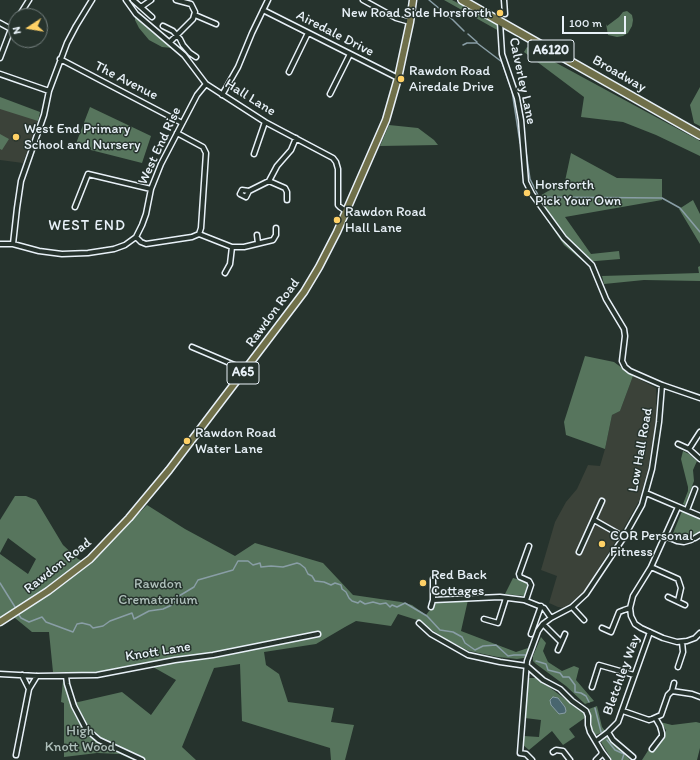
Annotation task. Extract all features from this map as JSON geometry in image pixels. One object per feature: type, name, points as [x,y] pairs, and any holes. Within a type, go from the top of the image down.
[{"type":"highway","name":"Broadway","points":[[462,0],[700,136]]},
{"type":"main road","name":"Rawdon Road","points":[[0,622],[48,592],[90,559],[129,518],[169,470],[308,286],[328,252],[347,212],[386,120],[398,78],[414,1]]},
{"type":"street","points":[[13,244],[21,181],[44,116],[49,91],[60,59],[76,26],[92,0]]},
{"type":"street","name":"Hall Lane","points":[[126,0],[136,14],[184,55],[206,84],[265,122],[325,153],[334,160],[338,169],[338,205],[347,212]]},
{"type":"street","points":[[133,0],[152,17]]},
{"type":"street","points":[[141,7],[151,0]]},
{"type":"street","points":[[170,42],[194,15],[191,2],[176,0]]},
{"type":"street","points":[[222,95],[238,67],[268,0]]},
{"type":"street","points":[[363,0],[396,18],[410,22]]},
{"type":"street","points":[[504,0],[506,14]]},
{"type":"street","name":"Airedale Drive","points":[[263,10],[398,78]]},
{"type":"street","points":[[194,15],[216,24]]},
{"type":"street","name":"Calverley Lane","points":[[500,22],[502,54],[517,98],[521,120],[526,182],[537,201],[564,238],[592,265],[606,299],[624,329],[625,336],[622,361],[625,367],[630,371],[662,385],[700,398]]},
{"type":"street","points":[[163,26],[172,31],[180,39],[188,51],[196,57]]},
{"type":"street","points":[[289,72],[308,33]]},
{"type":"street","points":[[0,58],[8,37]]},
{"type":"street","points":[[330,94],[350,54]]},
{"type":"street","name":"The Avenue","points":[[60,59],[182,123]]},
{"type":"street","points":[[0,74],[49,91]]},
{"type":"street","name":"West End Rise","points":[[136,237],[146,214],[151,189],[161,164],[197,95],[206,84]]},
{"type":"street","points":[[254,154],[265,122]]},
{"type":"street","points":[[0,244],[13,244],[39,252],[62,254],[88,253],[119,247],[125,245],[136,237],[141,242],[146,244],[192,237],[198,234],[201,228],[206,153],[203,147],[177,133]]},
{"type":"street","points":[[249,191],[268,181],[277,166],[291,150],[296,138]]},
{"type":"street","points":[[75,207],[88,174],[151,189]]},
{"type":"street","points":[[268,181],[285,188],[287,192],[287,200]]},
{"type":"street","points":[[198,234],[232,247],[244,247],[274,239],[276,235],[276,228]]},
{"type":"street","points":[[257,235],[258,243]]},
{"type":"street","points":[[225,273],[230,264],[232,247]]},
{"type":"street","points":[[192,347],[246,370]]},
{"type":"street","name":"Low Hall Road","points":[[532,760],[526,754],[520,753],[527,661],[538,631],[543,624],[572,607],[586,594],[624,537],[642,505],[652,469],[658,430],[662,385]]},
{"type":"street","points":[[689,450],[700,432]]},
{"type":"street","points":[[678,444],[689,450],[700,459]]},
{"type":"street","points":[[687,510],[695,489]]},
{"type":"street","points":[[646,493],[700,516]]},
{"type":"street","points":[[579,552],[602,501]]},
{"type":"street","points":[[678,507],[651,567],[633,596],[630,608],[631,616],[635,624],[663,638],[677,642],[695,638],[700,633]]},
{"type":"street","points":[[594,520],[624,537]]},
{"type":"street","points":[[665,536],[684,542],[700,535]]},
{"type":"street","points":[[526,600],[531,585],[529,581],[520,577],[519,574],[528,546]]},
{"type":"street","points":[[651,567],[678,579],[681,585],[678,601]]},
{"type":"street","points":[[431,607],[433,600],[433,579]]},
{"type":"street","points":[[668,597],[685,605]]},
{"type":"street","points":[[433,600],[481,598],[526,600],[544,608],[551,618]]},
{"type":"street","points":[[484,619],[498,623],[506,598]]},
{"type":"street","points":[[531,634],[541,606]]},
{"type":"street","points":[[572,607],[584,620]]},
{"type":"street","points":[[602,628],[611,632],[619,612],[630,608]]},
{"type":"street","points":[[419,623],[431,634],[468,655],[527,666],[543,680],[560,689],[572,701],[586,711],[589,729],[608,760]]},
{"type":"street","points":[[543,624],[562,642]]},
{"type":"street","name":"Bletchley Way","points":[[596,741],[618,722],[650,632]]},
{"type":"street","name":"Knott Lane","points":[[0,674],[37,676],[97,675],[213,655],[318,634]]},
{"type":"street","points":[[558,650],[565,634]]},
{"type":"street","points":[[678,667],[683,652],[682,642]]},
{"type":"street","points":[[592,687],[599,665],[634,675]]},
{"type":"street","points":[[22,675],[28,688]]},
{"type":"street","points":[[16,755],[28,688],[37,676]]},
{"type":"street","points":[[66,676],[72,701],[86,729],[99,740],[142,760]]},
{"type":"street","points":[[623,711],[649,720],[656,719],[661,715],[674,683]]},
{"type":"street","points":[[672,691],[692,694],[700,697]]},
{"type":"street","points":[[652,749],[662,736],[660,726],[656,719]]},
{"type":"street","points":[[608,732],[613,740],[633,757]]},
{"type":"street","points":[[553,752],[556,750],[563,751],[570,760]]},
{"type":"street","points":[[596,760],[602,752]]},
{"type":"shaded area","name":"West End Primary School and Nursery","points":[[0,105],[39,117],[23,163],[0,160]]},
{"type":"shaded area","points":[[633,376],[656,388],[656,419],[648,469],[639,501],[583,593],[564,608],[558,607],[549,603],[557,576],[541,570],[555,522],[566,502],[577,489],[588,465],[600,466],[612,415],[620,411]]},
{"type":"green space","points":[[444,0],[452,0],[477,13],[500,26],[499,31]]},
{"type":"green space","points":[[627,11],[632,15],[633,20],[632,26],[628,33],[617,37],[608,35],[606,24],[607,26],[623,12]]},
{"type":"green space","points":[[135,16],[172,48],[162,47],[149,40],[139,28],[135,20]]},
{"type":"green space","points":[[527,47],[700,141],[700,156],[656,135],[623,122],[581,117],[584,97],[524,52]]},
{"type":"green space","points":[[700,87],[700,126],[694,123],[690,105]]},
{"type":"green space","points":[[0,97],[40,112],[38,121],[0,109]]},
{"type":"green space","points":[[90,107],[151,136],[142,163],[75,146]]},
{"type":"green space","points":[[389,125],[418,128],[434,140],[438,145],[380,146]]},
{"type":"green space","points":[[0,134],[9,139],[2,150],[0,149]]},
{"type":"green space","points":[[571,153],[617,178],[662,179],[662,200],[565,217],[591,254],[619,251],[620,259],[584,262],[564,245],[533,200],[565,181]]},
{"type":"green space","points":[[693,200],[700,214],[700,244],[679,209]]},
{"type":"green space","points":[[700,266],[700,281],[644,280],[604,284],[602,276],[699,273],[698,267]]},
{"type":"green space","points":[[585,356],[614,362],[633,376],[620,411],[612,415],[605,449],[566,435],[564,422]]},
{"type":"green space","points":[[683,451],[697,461],[693,470],[694,481],[685,505],[683,504],[688,487],[681,459]]},
{"type":"green space","points":[[15,496],[26,496],[36,500],[63,545],[78,559],[90,564],[147,505],[185,529],[235,556],[255,543],[323,563],[353,595],[412,605],[426,615],[435,603],[468,600],[461,631],[516,652],[531,647],[528,655],[524,658],[517,659],[469,651],[447,640],[417,620],[398,614],[391,626],[356,621],[316,644],[264,652],[266,665],[279,674],[288,702],[334,708],[331,722],[354,725],[345,760],[331,760],[330,748],[242,721],[240,664],[214,668],[182,747],[196,760],[133,760],[120,754],[97,753],[64,757],[64,703],[61,702],[63,680],[74,703],[122,692],[151,715],[176,680],[146,663],[91,673],[53,672],[49,632],[32,632],[15,618],[0,617],[0,554],[28,574],[36,559],[8,538],[0,553],[0,520]]},
{"type":"green space","points":[[682,511],[700,518],[700,533],[692,538],[682,539],[672,536]]},
{"type":"green space","points":[[513,578],[527,582],[529,585],[525,596],[505,594]]},
{"type":"green space","points":[[541,637],[546,643],[543,651],[548,662],[562,671],[574,666],[579,668],[576,680],[594,701],[585,704],[566,686],[533,661],[533,656]]},
{"type":"green space","points":[[528,678],[537,678],[585,714],[586,717],[569,729],[575,737],[563,745],[552,731],[529,750],[523,745],[524,736],[539,737],[541,720],[525,718]]},
{"type":"green space","points":[[597,706],[602,727],[605,731],[596,735],[592,728],[589,709]]},
{"type":"green space","points":[[660,722],[672,725],[696,722],[700,723],[700,748],[697,760],[642,760],[649,749],[654,751],[664,737],[666,730]]},
{"type":"green space","points":[[608,736],[630,760],[612,760],[601,742]]},
{"type":"water","points":[[553,697],[558,698],[565,707],[565,713],[559,714],[551,705],[550,700]]},
{"type":"waterway","points":[[429,0],[464,31]]},
{"type":"waterway","points":[[468,34],[477,42]]},
{"type":"waterway","points":[[463,45],[467,43],[477,43],[502,62],[512,91],[520,143]]},
{"type":"waterway","points":[[525,145],[530,179],[539,197],[662,198],[680,208],[700,232]]},
{"type":"waterway","points":[[19,615],[21,618],[29,622],[42,617],[46,622],[73,632],[77,624],[82,623],[90,625],[93,628],[103,626],[110,621],[132,613],[134,619],[149,611],[163,609],[172,605],[179,596],[194,587],[198,580],[233,570],[238,561],[248,561],[253,565],[260,563],[261,567],[283,567],[297,563],[305,568],[308,574],[312,576],[315,581],[324,582],[331,585],[335,583],[341,585],[342,589],[352,601],[358,603],[360,601],[365,604],[373,602],[380,604],[386,603],[390,607],[392,605],[397,607],[405,603],[427,616],[440,630],[453,632],[462,637],[465,643],[475,650],[483,646],[496,645],[508,656],[525,655]]},
{"type":"waterway","points":[[0,583],[15,607]]},
{"type":"waterway","points":[[536,661],[546,664],[548,670],[560,673],[563,677],[569,677],[575,685],[575,692],[586,696],[589,702]]},
{"type":"waterway","points":[[595,708],[601,732]]},
{"type":"waterway","points":[[607,740],[615,750],[624,754],[622,760]]},
{"type":"place","name":"New Road Side Horsforth","points":[[500,13]]},
{"type":"place","name":"Rawdon Road Airedale Drive","points":[[401,79]]},
{"type":"place","name":"West End Primary School and Nursery","points":[[16,137]]},
{"type":"place","name":"Horsforth Pick Your Own","points":[[527,193]]},
{"type":"place","name":"Rawdon Road Hall Lane","points":[[337,220]]},
{"type":"place","name":"Rawdon Road Water Lane","points":[[187,441]]},
{"type":"place","name":"COR Personal Fitness","points":[[602,544]]},
{"type":"place","name":"Red Back Cottages","points":[[423,583]]},
{"type":"district","name":"WEST END","points":[[87,226]]},
{"type":"park label","name":"Rawdon Crematorium","points":[[158,592]]},
{"type":"park label","name":"High Knott Wood","points":[[80,740]]}]
